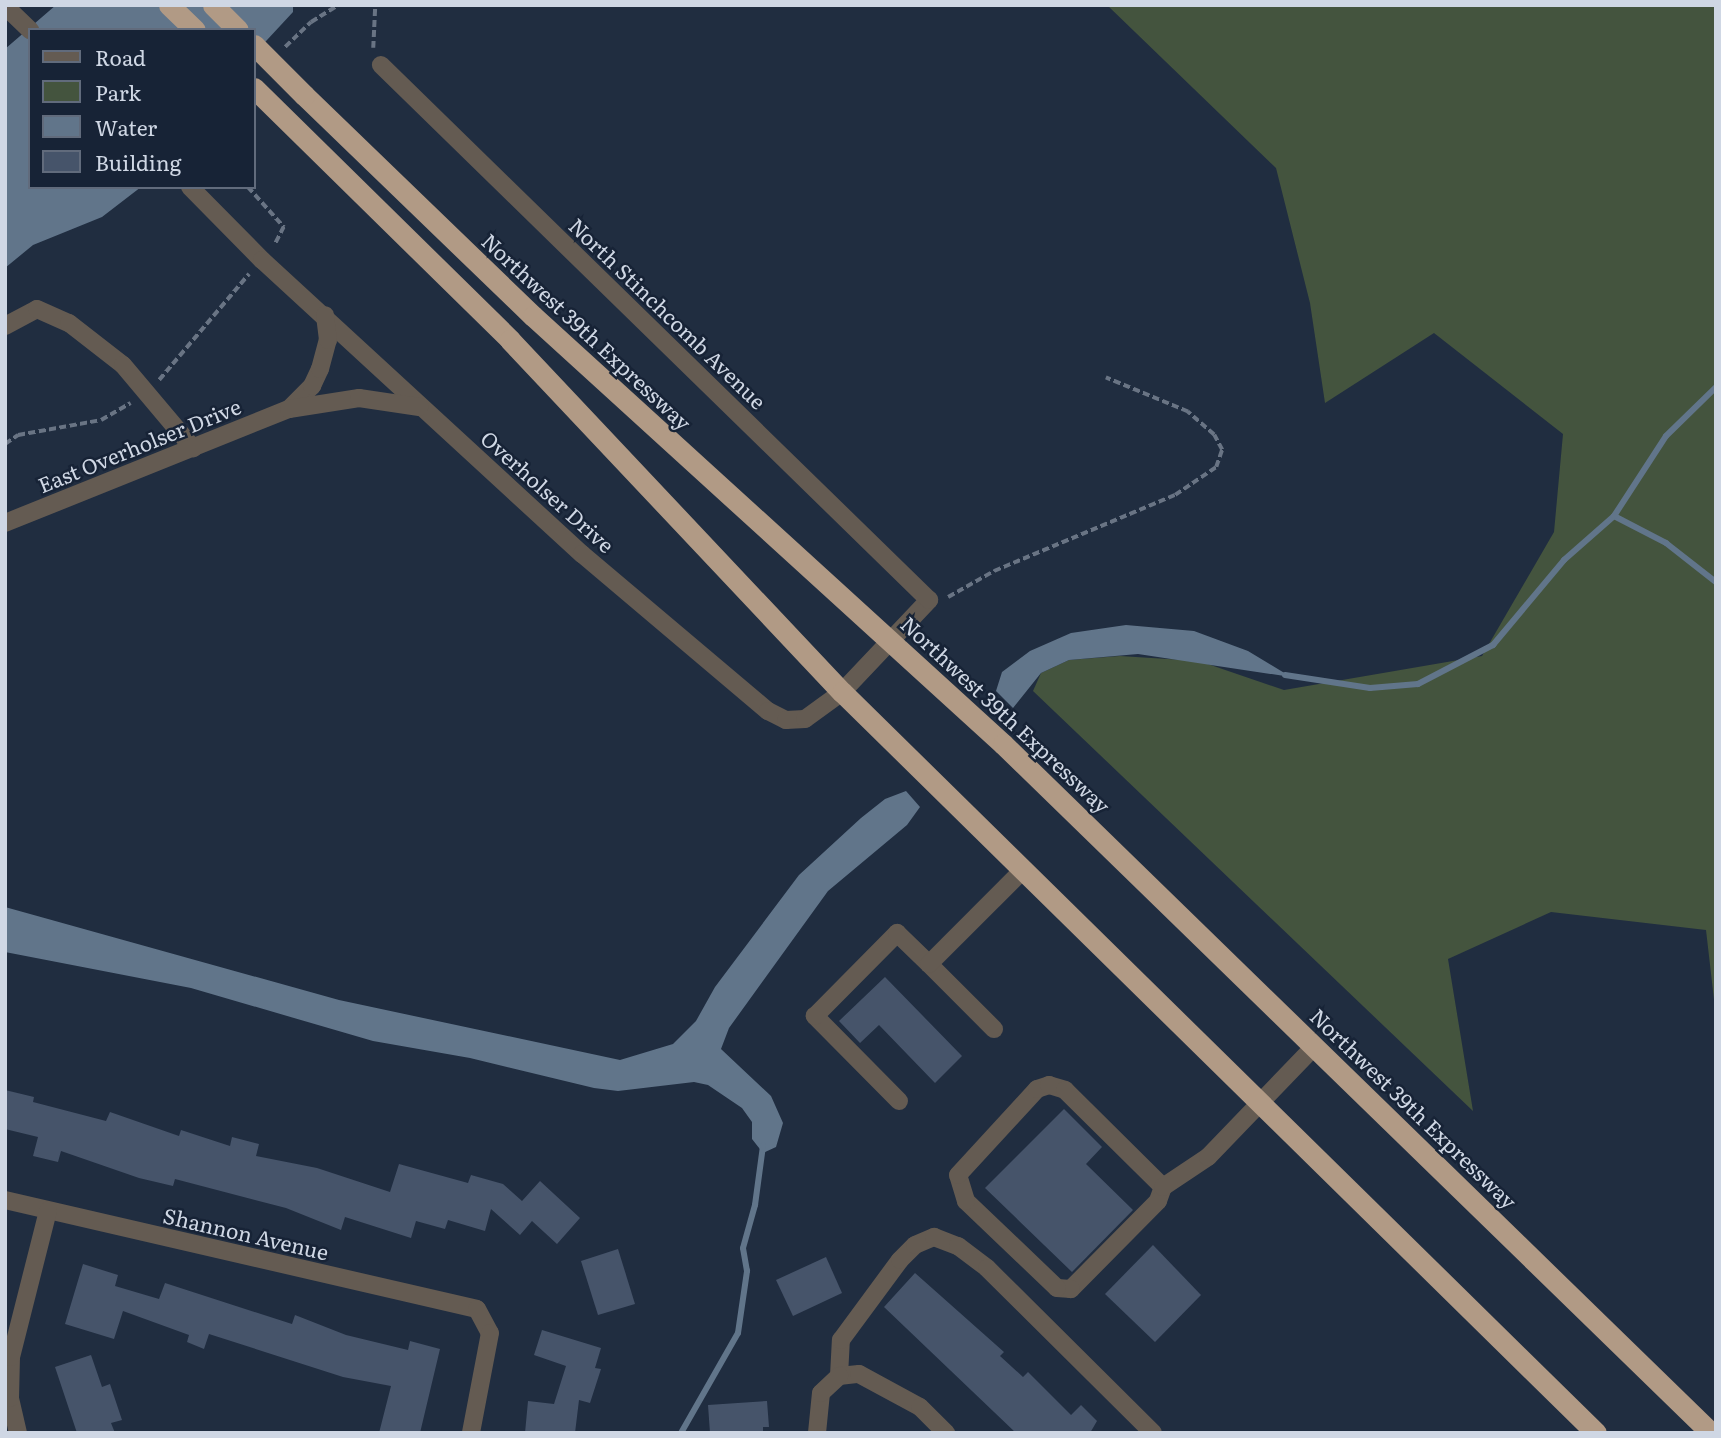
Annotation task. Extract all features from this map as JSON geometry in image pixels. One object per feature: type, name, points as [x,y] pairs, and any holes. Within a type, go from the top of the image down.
[{"type":"highway","points":[[169,5],[193,28]]},
{"type":"highway","points":[[213,5],[236,28]]},
{"type":"highway","name":"Northwest 39th Expressway","points":[[256,48],[543,326],[893,641],[1315,1046],[1711,1433]]},
{"type":"highway","points":[[256,90],[548,380],[842,692],[1595,1433]]},
{"type":"street","points":[[5,6],[28,28]]},
{"type":"street","name":"North Stinchcomb Avenue","points":[[381,65],[929,600]]},
{"type":"street","name":"Overholser Drive","points":[[192,189],[262,260],[582,554],[768,711],[786,720],[805,719],[842,692],[893,641]]},
{"type":"street","points":[[5,326],[37,309],[69,323],[123,365],[193,447]]},
{"type":"street","name":"East Overholser Drive","points":[[289,409],[312,386],[320,369],[328,340],[325,316]]},
{"type":"street","name":"East Overholser Drive","points":[[5,523],[289,409],[359,398],[388,399],[423,408]]},
{"type":"street","points":[[893,641],[929,600]]},
{"type":"street","points":[[929,964],[1023,870]]},
{"type":"street","points":[[899,1101],[815,1016],[897,933],[994,1029]]},
{"type":"street","points":[[1163,1187],[1065,1090],[1049,1085],[1037,1088],[958,1175],[967,1201],[1057,1288],[1071,1289],[1158,1201],[1163,1187],[1208,1157],[1315,1046]]},
{"type":"street","name":"Shannon Avenue","points":[[5,1200],[477,1309],[490,1333],[471,1433]]},
{"type":"street","points":[[18,1433],[9,1398],[11,1357],[48,1211]]},
{"type":"street","points":[[839,1376],[841,1340],[900,1260],[915,1245],[934,1237],[958,1246],[987,1268],[1153,1433]]},
{"type":"street","points":[[817,1433],[821,1393],[839,1376],[859,1374],[920,1407],[946,1433]]},
{"type":"path","points":[[278,54],[311,22],[338,5]]},
{"type":"path","points":[[376,5],[372,46],[381,65]]},
{"type":"path","points":[[250,189],[278,217],[284,228],[278,241]]},
{"type":"path","points":[[165,374],[251,271]]},
{"type":"path","points":[[929,600],[947,598],[1006,566],[1153,506],[1204,480],[1216,467],[1222,450],[1214,435],[1188,412],[1106,378]]},
{"type":"path","points":[[5,444],[18,435],[101,420],[133,402]]},
{"type":"green space","points":[[1107,5],[1716,5],[1716,1017],[1706,930],[1551,912],[1448,959],[1473,1111],[1033,691],[1041,673],[1069,660],[1120,656],[1199,661],[1284,690],[1482,656],[1554,532],[1563,434],[1434,333],[1325,403],[1310,303],[1276,168]]},
{"type":"water","points":[[56,5],[293,5],[293,12],[256,52],[256,28],[29,28]]},
{"type":"water","points":[[28,29],[28,189],[138,189],[102,217],[33,245],[5,268],[5,49]]},
{"type":"water","points":[[1126,625],[1194,631],[1248,651],[1291,677],[1138,654],[1069,660],[1041,673],[1013,708],[996,691],[1002,672],[1030,651],[1071,633]]},
{"type":"water","points":[[906,791],[920,807],[907,825],[828,891],[729,1028],[721,1049],[771,1096],[783,1123],[776,1147],[763,1153],[752,1139],[752,1122],[742,1108],[708,1085],[694,1082],[618,1091],[594,1088],[470,1058],[373,1041],[191,988],[5,952],[5,907],[339,1000],[620,1060],[673,1044],[696,1021],[715,987],[799,875],[885,799]]},
{"type":"building","points":[[885,977],[962,1056],[935,1083],[879,1025],[860,1043],[839,1021]]},
{"type":"building","points":[[5,1090],[34,1097],[33,1102],[106,1121],[110,1112],[179,1136],[181,1130],[230,1146],[232,1137],[259,1144],[256,1156],[317,1168],[390,1192],[399,1164],[468,1183],[471,1175],[503,1184],[522,1201],[540,1181],[580,1218],[557,1244],[532,1221],[520,1235],[491,1209],[485,1231],[448,1220],[445,1229],[416,1221],[411,1238],[345,1217],[341,1230],[286,1208],[175,1179],[173,1186],[139,1178],[61,1151],[58,1162],[33,1156],[38,1137],[5,1129]]},
{"type":"building","points":[[1064,1109],[1102,1147],[1086,1164],[1133,1210],[1072,1272],[985,1188]]},
{"type":"building","points":[[1153,1245],[1201,1295],[1155,1342],[1105,1294]]},
{"type":"building","points":[[618,1249],[635,1304],[598,1315],[581,1261]]},
{"type":"building","points":[[826,1257],[842,1293],[793,1316],[776,1280]]},
{"type":"building","points":[[83,1264],[118,1275],[115,1286],[159,1299],[165,1283],[292,1324],[295,1315],[346,1335],[408,1350],[410,1341],[440,1349],[420,1433],[379,1433],[391,1386],[343,1377],[209,1334],[204,1349],[187,1342],[189,1335],[123,1311],[114,1339],[65,1324]]},
{"type":"building","points":[[915,1273],[1004,1352],[1000,1356],[1023,1377],[1028,1372],[1071,1415],[1081,1405],[1097,1421],[1090,1433],[1016,1433],[884,1307]]},
{"type":"building","points":[[542,1330],[601,1348],[595,1368],[601,1369],[590,1403],[579,1400],[575,1433],[525,1433],[528,1401],[554,1404],[566,1366],[534,1355]]},
{"type":"building","points":[[91,1355],[102,1387],[110,1384],[122,1420],[111,1423],[115,1433],[77,1433],[55,1367]]},
{"type":"building","points":[[767,1401],[769,1427],[763,1427],[763,1433],[710,1433],[708,1405]]},
{"type":"waterway","points":[[1285,675],[1370,688],[1418,684],[1493,645],[1564,560],[1614,516],[1666,436],[1716,387]]},
{"type":"waterway","points":[[1614,516],[1666,543],[1716,582]]},
{"type":"waterway","points":[[681,1433],[738,1333],[747,1271],[743,1248],[755,1205],[763,1146]]}]
